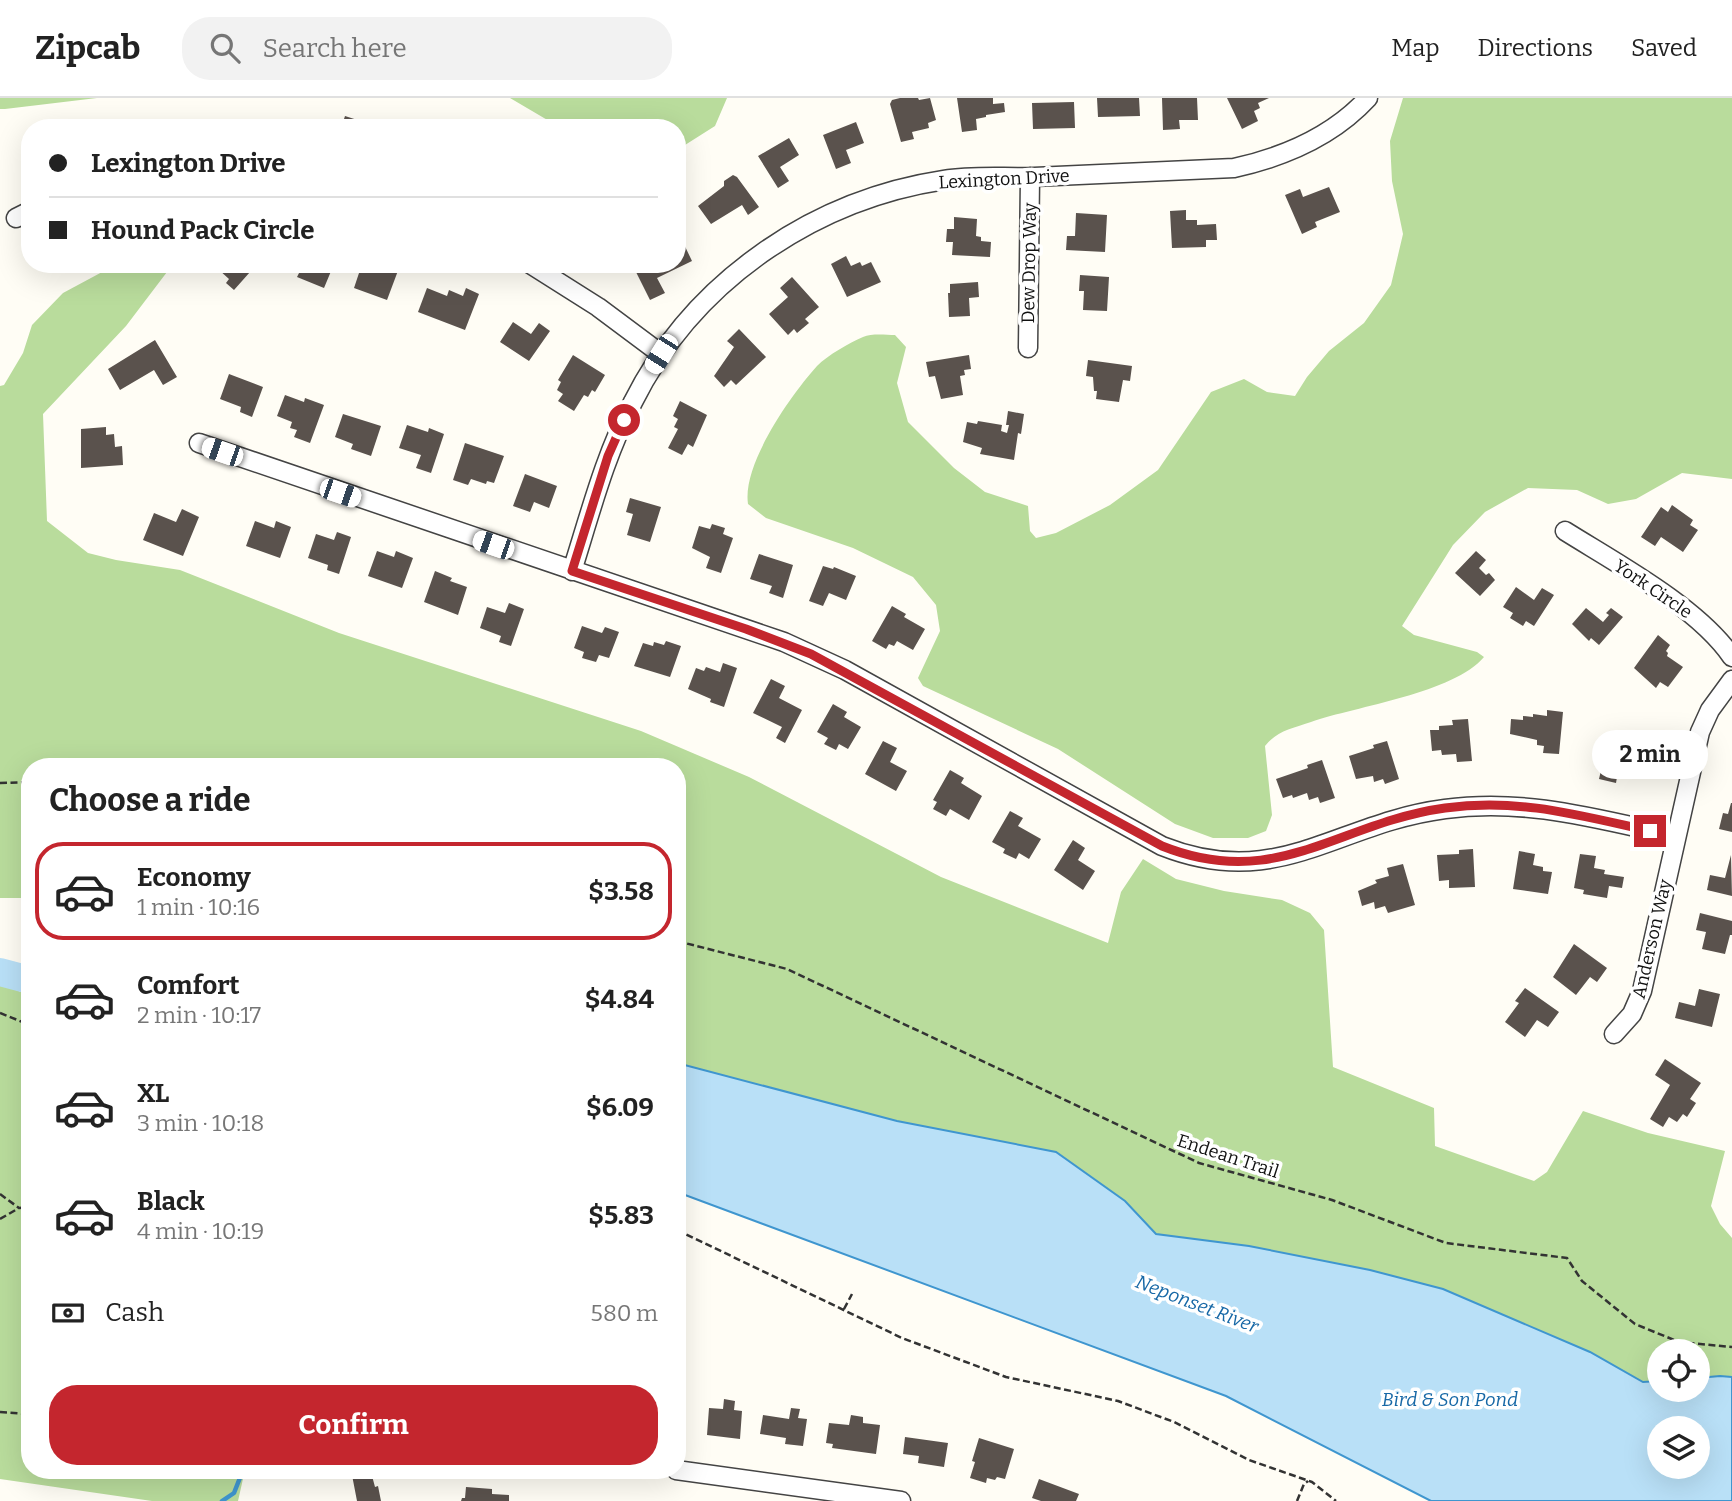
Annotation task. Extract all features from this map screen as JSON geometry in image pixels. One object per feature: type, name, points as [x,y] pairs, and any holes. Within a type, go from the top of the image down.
[{"type":"street","name":"Lexington Drive","points":[[572,571],[608,456],[632,402],[661,354],[701,307],[738,270],[776,242],[820,218],[862,200],[944,180],[1234,168],[1264,162],[1317,137],[1342,121],[1368,98]]},
{"type":"street","name":"Dew Drop Way","points":[[1028,348],[1030,177]]},
{"type":"street","points":[[544,273],[598,307],[661,354]]},
{"type":"street","points":[[199,443],[746,629],[811,654],[1145,838],[1198,858],[1236,863],[1274,860],[1410,815],[1478,806],[1546,808],[1676,836]]},
{"type":"street","name":"York Circle","points":[[1565,531],[1687,611],[1714,635],[1732,657]]},
{"type":"street","name":"Anderson Way","points":[[1614,1034],[1632,1014],[1642,991],[1700,732],[1710,710],[1732,680]]},
{"type":"street","points":[[686,1471],[901,1501]]},
{"type":"path","points":[[0,783],[21,782]]},
{"type":"path","name":"Endean Trail","points":[[686,942],[787,969],[1199,1163],[1332,1200],[1446,1243],[1567,1258],[1582,1281],[1635,1324],[1679,1342],[1732,1347]]},
{"type":"path","points":[[1,1013],[21,1022]]},
{"type":"path","points":[[0,1195],[19,1208],[0,1219]]},
{"type":"path","points":[[686,1234],[902,1338],[1006,1377],[1118,1401],[1152,1413],[1249,1460],[1308,1481],[1336,1501]]},
{"type":"path","points":[[844,1309],[852,1294]]},
{"type":"path","points":[[0,1412],[21,1413]]},
{"type":"path","points":[[1297,1501],[1308,1481]]},
{"type":"green space","points":[[0,98],[97,98],[0,109]]},
{"type":"green space","points":[[510,98],[727,98],[715,126],[686,144],[686,119],[546,119]]},
{"type":"green space","points":[[1403,98],[1732,98],[1732,479],[1682,473],[1636,499],[1608,504],[1577,490],[1528,488],[1485,512],[1453,545],[1402,626],[1414,635],[1477,652],[1484,657],[1451,680],[1428,689],[1330,716],[1275,736],[1265,746],[1272,815],[1266,831],[1248,838],[1213,838],[1175,824],[1058,749],[923,686],[918,678],[940,631],[936,605],[913,577],[853,548],[766,518],[748,504],[748,488],[760,450],[794,394],[822,362],[845,346],[867,336],[895,335],[906,347],[897,383],[908,422],[954,468],[985,492],[1028,506],[1030,531],[1036,538],[1056,533],[1110,505],[1158,470],[1211,392],[1244,379],[1267,392],[1295,396],[1329,351],[1364,323],[1391,285],[1403,234],[1392,181],[1390,141]]},
{"type":"green space","points":[[100,273],[166,273],[126,326],[43,414],[47,521],[88,553],[180,570],[339,633],[641,731],[749,777],[941,877],[1108,943],[1121,892],[1143,859],[1176,879],[1224,891],[1282,900],[1310,913],[1324,930],[1333,1067],[1434,1108],[1435,1146],[1534,1181],[1547,1172],[1583,1111],[1648,1133],[1725,1151],[1711,1206],[1720,1224],[1732,1238],[1732,1377],[1710,1377],[1710,1339],[1647,1339],[1647,1382],[1643,1382],[1590,1352],[1443,1289],[1249,1246],[1156,1234],[1125,1201],[1056,1152],[897,1121],[686,1065],[686,758],[21,758],[21,898],[0,898],[0,386],[4,385],[23,353],[32,325],[63,293]]},
{"type":"green space","points":[[0,983],[21,992],[21,1479],[243,1479],[238,1501],[152,1501],[0,1479]]},
{"type":"water","name":"Bird & Son Pond","points":[[686,1065],[897,1121],[1056,1152],[1125,1201],[1156,1234],[1249,1246],[1370,1270],[1443,1289],[1590,1352],[1647,1382],[1647,1402],[1710,1402],[1710,1377],[1732,1377],[1732,1501],[1431,1501],[1226,1396],[686,1195]]},
{"type":"building","points":[[930,98],[936,120],[928,123],[929,128],[912,132],[914,139],[901,142],[890,104],[892,100]]},
{"type":"building","points":[[957,98],[993,98],[993,104],[1004,103],[1005,112],[976,119],[977,130],[962,132]]},
{"type":"building","points":[[1097,98],[1139,98],[1140,116],[1098,117]]},
{"type":"building","points":[[1162,98],[1197,98],[1198,120],[1179,120],[1180,129],[1163,130]]},
{"type":"building","points":[[1227,98],[1269,98],[1258,103],[1260,108],[1254,111],[1258,121],[1242,129]]},
{"type":"building","points":[[1074,102],[1075,128],[1033,129],[1032,103]]},
{"type":"building","points":[[856,122],[864,143],[846,150],[851,163],[836,169],[823,135]]},
{"type":"building","points":[[789,138],[799,155],[780,167],[789,181],[778,188],[758,156]]},
{"type":"building","points":[[733,175],[759,207],[748,215],[742,205],[711,224],[698,206],[724,186],[724,181]]},
{"type":"building","points":[[1329,187],[1340,212],[1315,222],[1317,227],[1302,234],[1285,195],[1300,189],[1303,197]]},
{"type":"building","points":[[1186,210],[1186,220],[1197,220],[1197,225],[1216,224],[1217,240],[1206,240],[1206,247],[1172,248],[1170,211]]},
{"type":"building","points":[[1076,213],[1107,215],[1105,252],[1066,250],[1067,236],[1075,236]]},
{"type":"building","points":[[954,217],[977,219],[976,236],[981,237],[981,241],[991,242],[990,257],[952,255],[953,242],[946,242],[947,229],[954,229]]},
{"type":"building","points":[[686,248],[692,261],[686,264]]},
{"type":"building","points":[[846,256],[851,266],[860,262],[862,266],[871,262],[881,282],[847,297],[831,264]]},
{"type":"building","points":[[222,273],[249,273],[234,290],[226,283],[229,279]]},
{"type":"building","points":[[299,273],[330,273],[324,288],[297,277]]},
{"type":"building","points":[[359,273],[397,273],[387,300],[354,288]]},
{"type":"building","points":[[636,273],[667,273],[657,278],[665,293],[650,300]]},
{"type":"building","points":[[1080,275],[1109,277],[1107,311],[1083,310],[1084,291],[1079,291]]},
{"type":"building","points":[[792,277],[819,307],[805,319],[809,323],[797,333],[794,329],[788,335],[769,314],[788,297],[780,288]]},
{"type":"building","points":[[978,282],[979,297],[969,298],[970,316],[949,317],[950,284]]},
{"type":"building","points":[[427,288],[447,296],[449,290],[463,296],[466,288],[479,294],[465,330],[418,312]]},
{"type":"building","points":[[513,322],[531,334],[539,323],[550,331],[529,361],[500,342]]},
{"type":"building","points":[[739,329],[766,357],[736,385],[731,380],[724,387],[714,376],[734,347],[727,341]]},
{"type":"building","points":[[155,340],[177,377],[163,385],[154,370],[120,390],[108,369]]},
{"type":"building","points":[[573,355],[605,375],[595,392],[592,390],[588,397],[584,395],[574,411],[558,401],[563,394],[557,390],[561,382],[558,380]]},
{"type":"building","points":[[969,355],[971,369],[964,370],[965,375],[960,376],[963,395],[941,399],[935,376],[929,377],[926,362]]},
{"type":"building","points":[[1088,360],[1132,366],[1130,381],[1123,380],[1119,402],[1096,399],[1093,377],[1086,376]]},
{"type":"building","points":[[229,374],[263,387],[252,417],[240,412],[241,407],[220,399]]},
{"type":"building","points":[[285,395],[324,405],[310,443],[294,437],[297,430],[290,428],[292,422],[277,416]]},
{"type":"building","points":[[680,401],[707,415],[693,447],[688,444],[682,455],[668,448],[678,429],[674,427],[678,419],[673,416]]},
{"type":"building","points":[[1008,411],[1024,414],[1014,460],[980,454],[982,448],[963,442],[967,422],[1002,425],[1001,431],[1007,433]]},
{"type":"building","points":[[343,414],[381,426],[371,456],[351,449],[353,444],[335,437]]},
{"type":"building","points":[[407,425],[428,432],[429,428],[444,434],[431,473],[416,468],[421,455],[399,448]]},
{"type":"building","points":[[106,427],[106,435],[114,434],[115,447],[122,446],[123,465],[81,468],[81,429]]},
{"type":"building","points":[[465,443],[504,456],[494,483],[487,481],[486,484],[471,479],[468,485],[453,480]]},
{"type":"building","points":[[525,474],[557,486],[549,508],[534,502],[530,512],[513,506]]},
{"type":"building","points":[[630,498],[661,507],[650,542],[627,535],[633,514],[626,512]]},
{"type":"building","points":[[1672,505],[1693,520],[1690,525],[1698,530],[1683,552],[1661,537],[1655,546],[1641,537],[1661,507],[1668,512]]},
{"type":"building","points":[[182,509],[199,517],[183,556],[143,540],[154,513],[176,522]]},
{"type":"building","points":[[255,521],[274,528],[276,521],[291,527],[280,558],[246,546]]},
{"type":"building","points":[[712,524],[725,528],[723,534],[733,538],[721,573],[706,568],[710,557],[692,548],[699,526],[710,529]]},
{"type":"building","points":[[337,532],[351,537],[339,574],[327,570],[328,565],[308,558],[316,534],[334,540]]},
{"type":"building","points":[[377,551],[394,557],[396,551],[413,558],[402,588],[368,576]]},
{"type":"building","points":[[1476,551],[1486,560],[1479,568],[1495,580],[1480,596],[1455,573]]},
{"type":"building","points":[[759,554],[793,565],[783,598],[769,593],[772,586],[750,579]]},
{"type":"building","points":[[823,566],[834,567],[856,576],[846,600],[829,593],[823,606],[809,601]]},
{"type":"building","points":[[435,571],[452,578],[450,581],[467,587],[458,615],[424,602]]},
{"type":"building","points":[[1516,587],[1534,600],[1542,588],[1554,595],[1534,626],[1526,621],[1523,626],[1510,618],[1513,613],[1503,607]]},
{"type":"building","points":[[509,603],[524,609],[511,646],[499,642],[501,636],[480,628],[487,607],[505,613]]},
{"type":"building","points":[[892,606],[906,614],[904,617],[925,629],[913,650],[897,641],[894,646],[889,644],[886,649],[872,641]]},
{"type":"building","points":[[1586,608],[1603,622],[1611,608],[1623,617],[1599,645],[1591,638],[1589,641],[1572,624]]},
{"type":"building","points":[[582,626],[602,633],[605,627],[619,632],[609,658],[599,655],[596,662],[582,658],[584,652],[574,648]]},
{"type":"building","points":[[1658,635],[1670,645],[1666,651],[1667,656],[1683,667],[1668,687],[1660,682],[1656,688],[1634,668]]},
{"type":"building","points":[[666,641],[681,646],[670,677],[634,666],[643,643],[653,646],[654,642],[664,645]]},
{"type":"building","points":[[723,663],[737,668],[724,707],[688,689],[696,668],[704,671],[706,667],[720,672]]},
{"type":"building","points":[[771,679],[785,686],[779,698],[802,710],[785,743],[776,738],[782,727],[753,713]]},
{"type":"building","points":[[833,704],[847,712],[844,717],[861,727],[848,749],[839,744],[836,750],[824,744],[828,738],[817,732]]},
{"type":"building","points":[[1547,710],[1563,712],[1559,754],[1543,753],[1544,746],[1537,745],[1537,740],[1510,734],[1511,719],[1523,720],[1523,716],[1533,717],[1533,714],[1547,716]]},
{"type":"building","points":[[1468,719],[1472,761],[1457,762],[1456,754],[1442,755],[1441,750],[1432,751],[1430,730],[1453,725],[1452,720]]},
{"type":"building","points":[[883,741],[897,748],[890,762],[907,771],[896,791],[865,774]]},
{"type":"building","points":[[1387,741],[1399,779],[1385,784],[1383,779],[1374,782],[1373,776],[1356,779],[1349,756]]},
{"type":"building","points":[[1608,741],[1654,756],[1650,776],[1623,772],[1622,778],[1617,777],[1616,783],[1599,779]]},
{"type":"building","points":[[1322,760],[1335,798],[1320,803],[1318,797],[1309,800],[1307,793],[1283,798],[1276,779]]},
{"type":"building","points":[[950,770],[964,778],[961,783],[982,796],[969,820],[950,809],[946,816],[933,809],[937,802],[933,800]]},
{"type":"building","points":[[1731,803],[1732,832],[1719,829],[1723,813],[1728,814]]},
{"type":"building","points":[[1010,811],[1023,818],[1018,826],[1041,839],[1029,859],[1019,853],[1016,859],[1003,853],[1005,849],[992,842]]},
{"type":"building","points":[[1073,840],[1085,848],[1078,860],[1095,871],[1083,890],[1054,870]]},
{"type":"building","points":[[1473,849],[1475,887],[1449,888],[1449,880],[1439,881],[1437,855],[1459,854],[1459,850]]},
{"type":"building","points":[[1519,851],[1535,854],[1533,865],[1543,867],[1543,871],[1552,872],[1548,894],[1513,889]]},
{"type":"building","points":[[1580,854],[1596,856],[1594,868],[1605,870],[1604,874],[1624,877],[1622,888],[1609,886],[1607,898],[1583,894],[1584,890],[1574,888]]},
{"type":"building","points":[[1731,855],[1732,896],[1707,890],[1710,875],[1725,878]]},
{"type":"building","points":[[1403,864],[1415,905],[1388,913],[1385,906],[1375,909],[1374,902],[1362,906],[1358,891],[1377,883],[1375,880],[1389,876],[1387,868]]},
{"type":"building","points":[[1700,913],[1732,921],[1732,935],[1725,954],[1702,949],[1706,932],[1696,930]]},
{"type":"building","points":[[1574,944],[1607,968],[1597,982],[1590,977],[1576,995],[1553,977]]},
{"type":"building","points":[[1525,988],[1559,1012],[1548,1027],[1537,1020],[1525,1037],[1505,1022],[1519,1003],[1515,1001]]},
{"type":"building","points":[[1699,989],[1720,994],[1712,1027],[1675,1018],[1679,1002],[1695,1006]]},
{"type":"building","points":[[1665,1059],[1701,1083],[1690,1099],[1696,1103],[1687,1117],[1683,1114],[1677,1122],[1669,1117],[1663,1127],[1650,1119],[1670,1085],[1655,1075]]},
{"type":"building","points":[[724,1399],[735,1401],[734,1410],[742,1411],[740,1439],[707,1435],[709,1408],[723,1409]]},
{"type":"building","points":[[791,1408],[800,1409],[798,1418],[807,1419],[803,1446],[785,1444],[786,1438],[760,1434],[763,1415],[789,1419]]},
{"type":"building","points":[[851,1415],[863,1417],[863,1423],[880,1425],[876,1454],[832,1448],[833,1444],[826,1443],[829,1423],[849,1425]]},
{"type":"building","points":[[905,1437],[948,1443],[944,1467],[918,1463],[919,1456],[903,1454]]},
{"type":"building","points":[[979,1438],[1014,1449],[1005,1479],[987,1478],[986,1483],[970,1478]]},
{"type":"building","points":[[353,1479],[373,1479],[375,1487],[378,1486],[381,1501],[357,1501]]},
{"type":"building","points":[[1039,1479],[1079,1494],[1076,1501],[1041,1501],[1032,1498]]},
{"type":"building","points":[[466,1487],[492,1489],[492,1494],[509,1495],[509,1501],[461,1501],[465,1498]]},
{"type":"waterway","name":"Neponset River","points":[[0,972],[21,978]]},
{"type":"waterway","points":[[222,1501],[234,1493],[239,1479]]},
{"type":"route","points":[[624,420],[608,456],[572,571],[784,642],[811,654],[845,670],[1162,846],[1217,862],[1274,860],[1410,815],[1444,808],[1478,806],[1546,808],[1650,831]]}]
